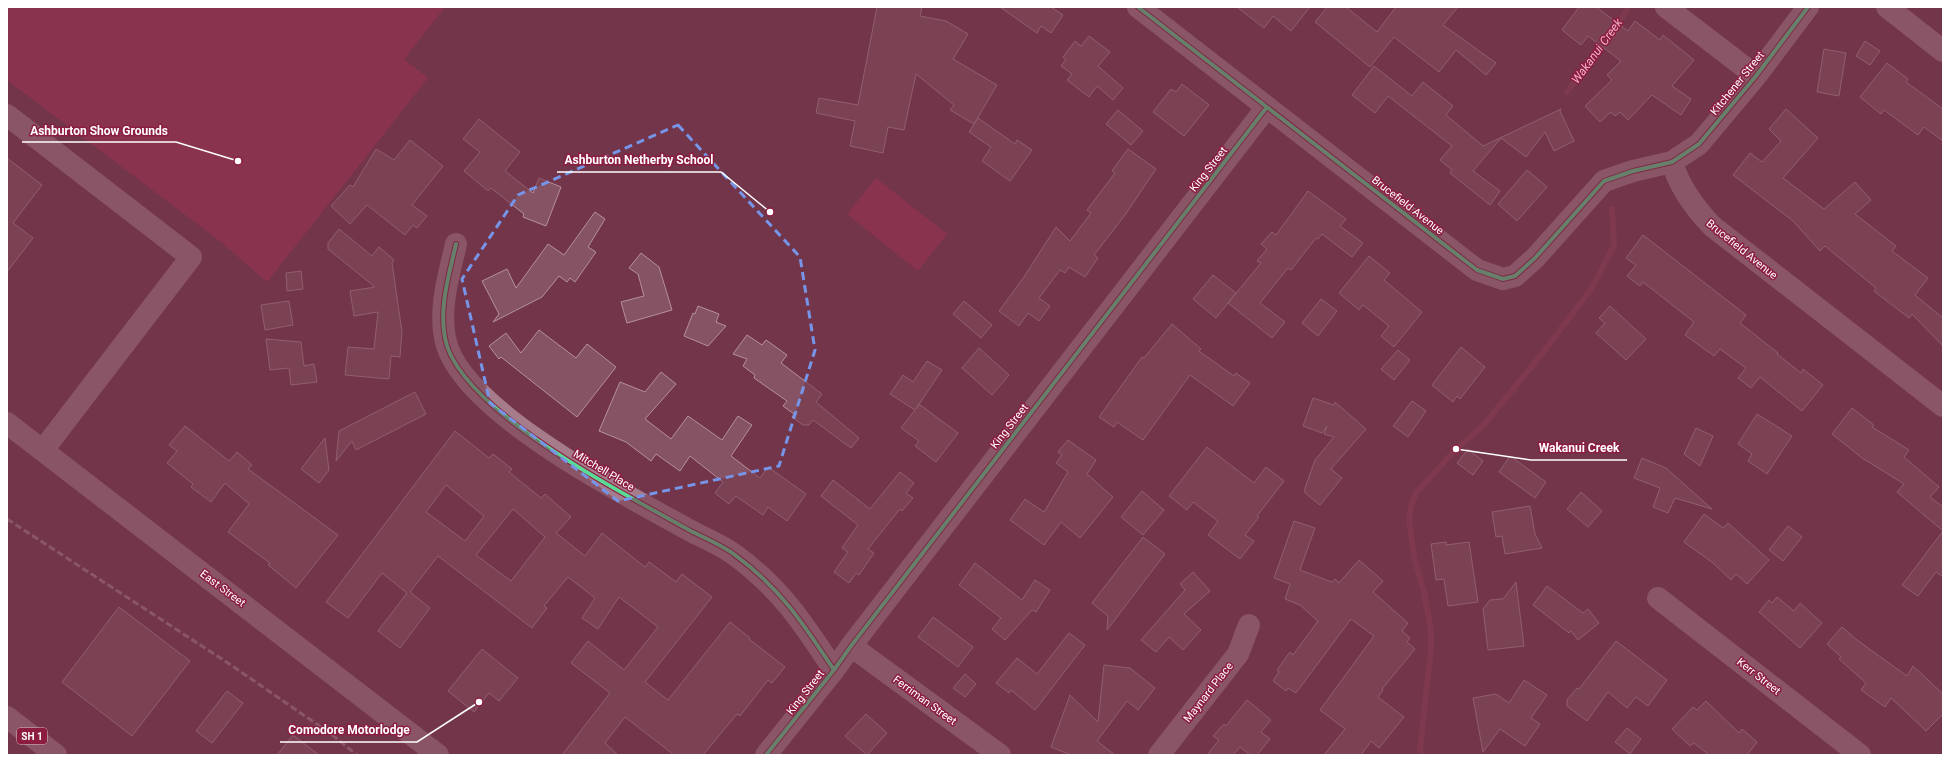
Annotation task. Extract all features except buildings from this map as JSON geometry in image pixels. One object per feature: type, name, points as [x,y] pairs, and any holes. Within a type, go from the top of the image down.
[{"type":"highway","name":"SH 1","points":[[7,716],[56,755]]},
{"type":"main road","name":"East Street","points":[[7,423],[438,755]]},
{"type":"street","name":"Brucefield Avenue","points":[[1138,7],[1477,270],[1503,279],[1515,276],[1535,258],[1604,181],[1633,171],[1672,162],[1676,177],[1684,191],[1696,210],[1712,226],[1943,406]]},
{"type":"street","points":[[1666,7],[1756,76]]},
{"type":"street","name":"Kitchener Street","points":[[1672,162],[1699,144],[1756,76],[1808,7]]},
{"type":"street","points":[[1887,7],[1943,51]]},
{"type":"street","name":"King Street","points":[[766,755],[834,670],[1267,107]]},
{"type":"street","points":[[7,115],[191,257],[43,450]]},
{"type":"street","name":"Mitchell Place","points":[[456,244],[443,299],[443,325],[445,340],[453,359],[472,388],[496,409],[549,448],[740,559],[764,578],[789,604],[834,670]]},
{"type":"street","name":"Kerr Street","points":[[1658,598],[1860,755]]},
{"type":"street","name":"Maynard Place","points":[[1159,755],[1238,654],[1249,625]]},
{"type":"street","name":"Ferriman Street","points":[[851,646],[1000,755]]},
{"type":"highlighted area","points":[[678,125],[800,257],[815,350],[779,466],[618,501],[490,403],[462,279],[518,195]]},
{"type":"shaded area","points":[[7,7],[445,7],[404,59],[428,78],[267,282],[221,242],[7,80]]},
{"type":"shaded area","points":[[876,178],[947,234],[918,271],[847,214]]},
{"type":"waterway","name":"Wakanui Creek","points":[[1613,30],[1627,10]]},
{"type":"waterway","name":"Wakanui Creek","points":[[1567,92],[1605,40]]},
{"type":"waterway","name":"Wakanui Creek","points":[[1422,755],[1420,750],[1431,648],[1431,630],[1424,592],[1414,557],[1409,519],[1411,506],[1416,493],[1456,449],[1483,426],[1541,355],[1592,288],[1614,245],[1612,209]]},
{"type":"railway","points":[[7,519],[231,665],[331,734],[357,755]]},
{"type":"cycle path","points":[[1138,7],[1477,270],[1503,279],[1515,276],[1535,258],[1604,181],[1633,171],[1672,162],[1699,144],[1756,76],[1808,7]]},
{"type":"cycle path","points":[[766,755],[834,670],[1267,107]]},
{"type":"cycle path","points":[[456,244],[444,302],[443,326],[445,338],[457,365],[480,393],[512,421],[549,448],[588,473],[735,555],[766,581],[778,594],[801,622],[834,670]]},
{"type":"place","name":"Ashburton Show Grounds","points":[[238,161]]},
{"type":"place","name":"Ashburton Netherby School","points":[[770,212]]},
{"type":"place","name":"Wakanui Creek","points":[[1456,449]]},
{"type":"place","name":"Comodore Motorlodge","points":[[479,702]]}]
